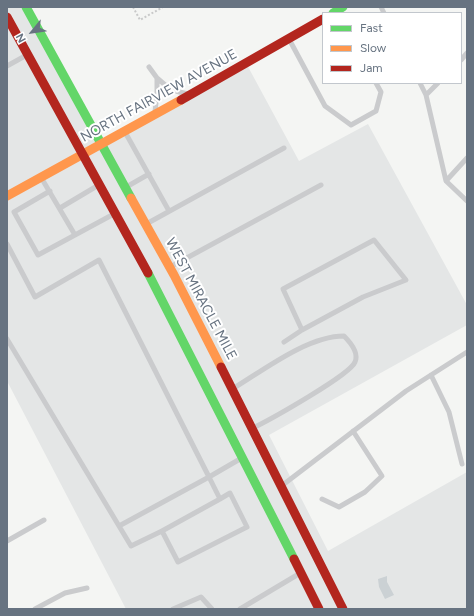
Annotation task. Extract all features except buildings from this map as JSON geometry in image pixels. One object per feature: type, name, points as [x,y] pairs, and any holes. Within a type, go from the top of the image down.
[{"type":"main road","name":"WEST MIRACLE MILE","points":[[26,7],[169,267],[282,486],[343,609]]},
{"type":"main road","points":[[7,17],[164,302],[319,609]]},
{"type":"main road","name":"NORTH FAIRVIEW AVENUE","points":[[7,196],[83,155],[322,20]]},
{"type":"main road","points":[[243,460],[253,462],[261,469],[314,568],[326,574]]},
{"type":"lane","points":[[289,38],[325,106],[351,125],[376,111],[381,92],[377,84]]},
{"type":"lane","points":[[7,66],[28,55]]},
{"type":"lane","points":[[149,67],[157,78],[172,90],[190,95]]},
{"type":"lane","points":[[154,115],[157,93],[157,78]]},
{"type":"lane","points":[[420,84],[426,95],[446,181],[467,200]]},
{"type":"lane","points":[[426,95],[437,84]]},
{"type":"lane","points":[[124,132],[169,211]]},
{"type":"lane","points":[[146,225],[284,148]]},
{"type":"lane","points":[[446,181],[467,158]]},
{"type":"lane","points":[[125,188],[149,174]]},
{"type":"lane","points":[[41,177],[75,235]]},
{"type":"lane","points":[[60,208],[100,185]]},
{"type":"lane","points":[[169,267],[321,185]]},
{"type":"lane","points":[[50,191],[14,212],[38,255],[115,213]]},
{"type":"lane","points":[[284,342],[302,330],[363,297],[406,280],[374,240],[284,290],[302,330]]},
{"type":"lane","points":[[7,244],[35,297],[99,260],[220,499]]},
{"type":"lane","points":[[232,389],[307,345],[331,336],[344,336],[351,343],[356,355],[355,363],[342,375],[252,428]]},
{"type":"lane","points":[[7,339],[131,546],[162,531],[230,493],[247,527],[178,562],[162,531]]},
{"type":"lane","points":[[282,486],[406,391],[467,352]]},
{"type":"lane","points":[[431,375],[449,412],[462,464]]},
{"type":"lane","points":[[322,499],[339,506],[365,492],[382,476],[353,431]]},
{"type":"lane","points":[[119,526],[243,460]]},
{"type":"lane","points":[[7,541],[44,520]]},
{"type":"lane","points":[[240,609],[301,572]]},
{"type":"lane","points":[[35,609],[65,593],[87,588]]},
{"type":"lane","points":[[173,609],[201,597],[212,609]]},
{"type":"path","points":[[133,7],[140,20],[163,7]]},
{"type":"shaded area","points":[[7,7],[26,7],[102,144],[246,63],[299,161],[368,124],[467,305],[467,325],[269,435],[328,551],[467,472],[467,609],[126,609],[7,381]]},
{"type":"shaded area","points":[[387,576],[387,582],[394,595],[385,599],[379,587],[378,579]]},
{"type":"traffic: fast","points":[[26,7],[131,198]]},
{"type":"traffic: fast","points":[[335,12],[343,7]]},
{"type":"traffic: fast","points":[[148,273],[294,559]]},
{"type":"traffic: slow","points":[[7,196],[181,100]]},
{"type":"traffic: slow","points":[[131,198],[174,275],[221,367]]},
{"type":"traffic: jam","points":[[7,17],[148,273]]},
{"type":"traffic: jam","points":[[181,100],[322,20]]},
{"type":"traffic: jam","points":[[221,367],[343,609]]},
{"type":"traffic: jam","points":[[294,559],[319,609]]}]
